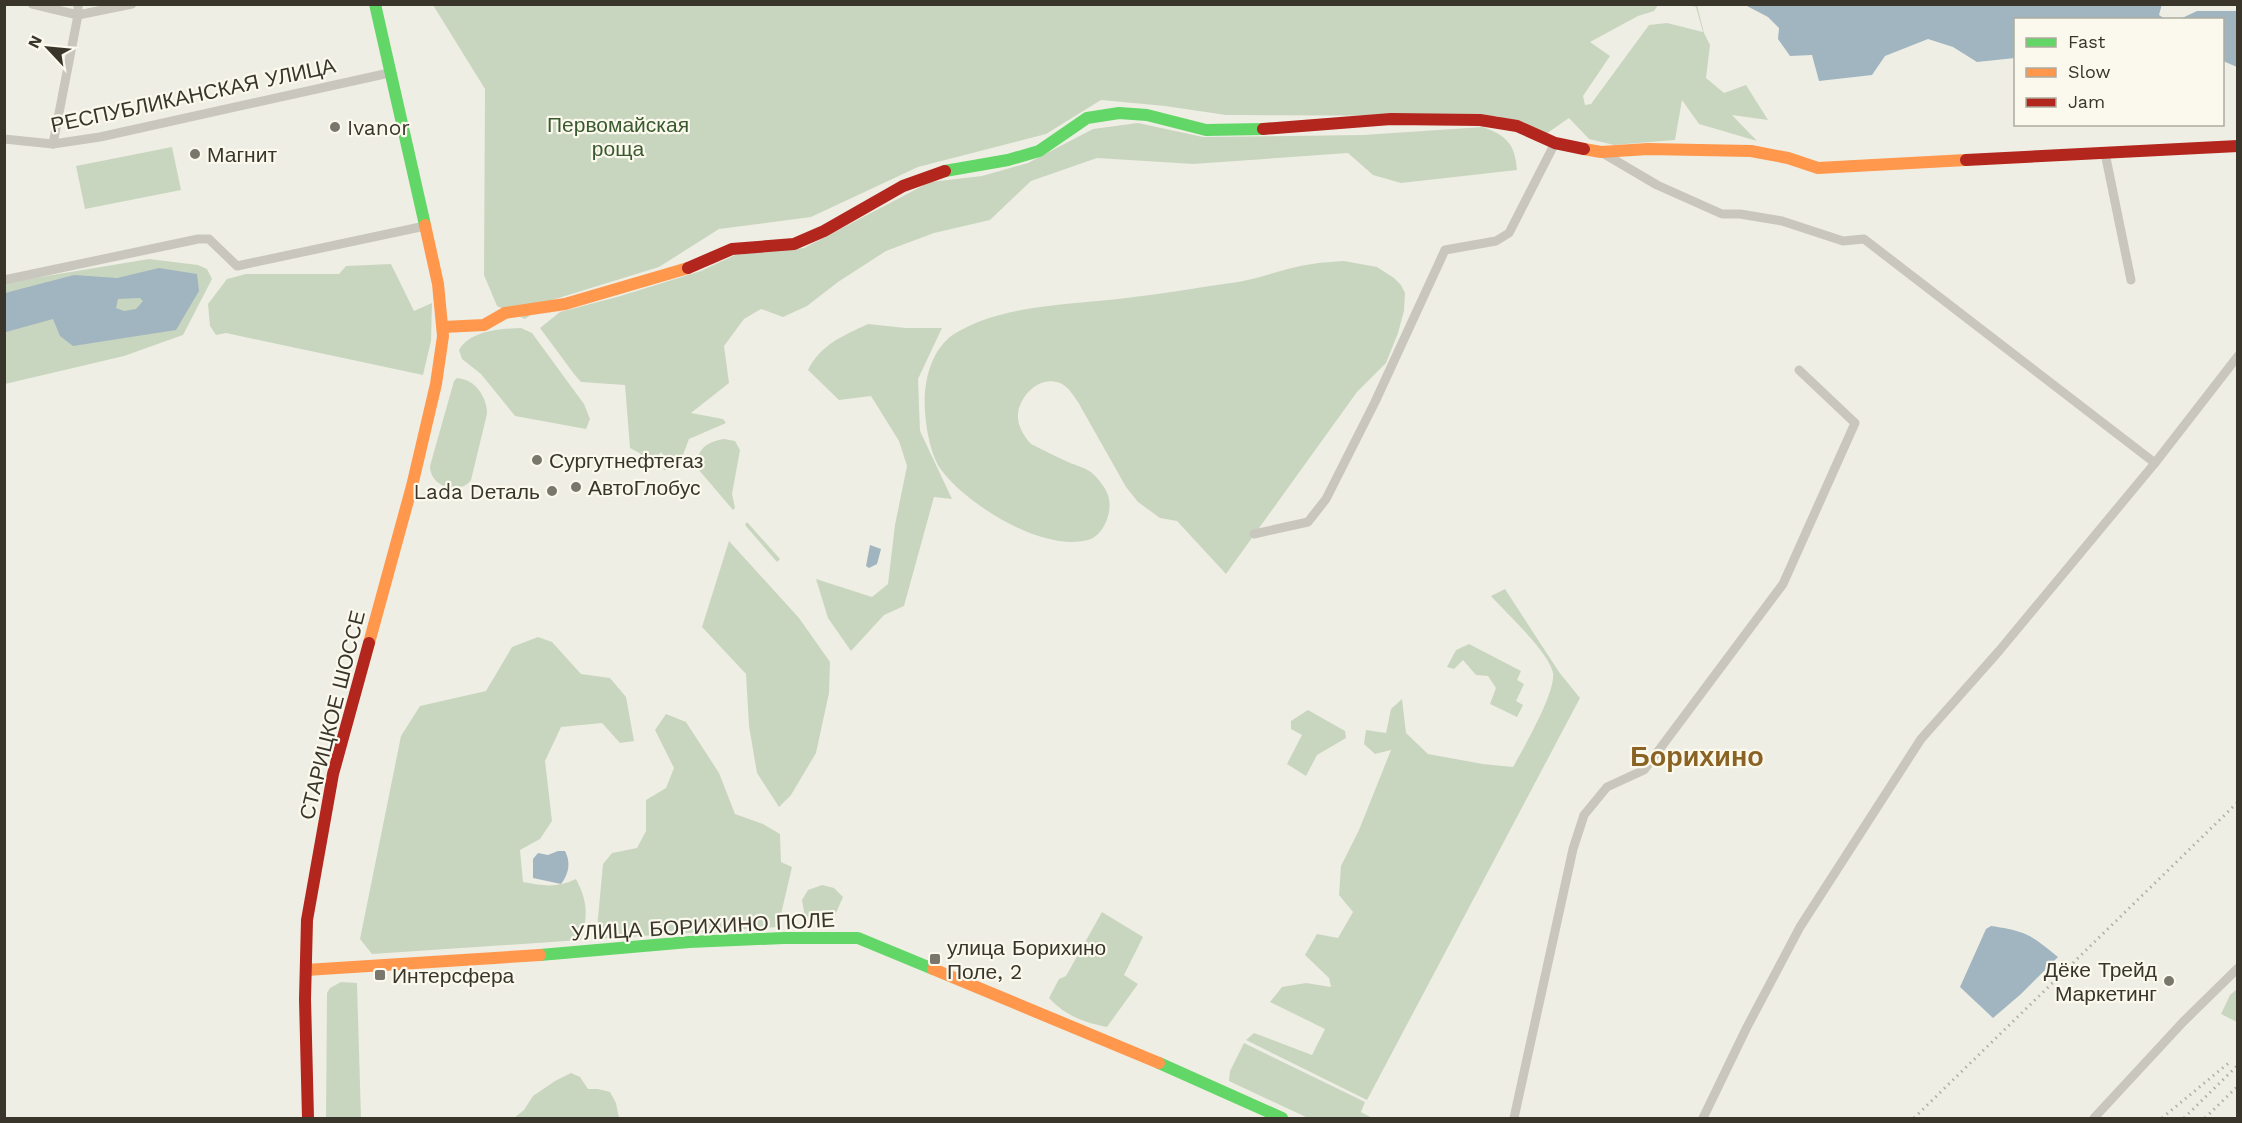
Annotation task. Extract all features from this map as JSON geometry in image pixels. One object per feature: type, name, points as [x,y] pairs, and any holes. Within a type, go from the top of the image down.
[{"type":"street","points":[[32,4],[78,15],[132,4]]},
{"type":"street","points":[[53,144],[78,15],[78,4]]},
{"type":"street","name":"СТАРИЦКОЕ ШОССЕ","points":[[308,1119],[307,920],[333,774],[412,486],[442,356],[443,327],[440,299],[375,4]]},
{"type":"street","name":"РЕСПУБЛИКАНСКАЯ УЛИЦА","points":[[4,139],[14,142],[53,144],[100,136],[389,73]]},
{"type":"street","points":[[443,327],[484,325],[505,313],[565,304],[681,271],[732,249],[794,244],[824,231],[903,186],[942,171],[1008,160],[1039,151],[1087,118],[1119,112],[1147,115],[1206,130],[1260,129],[1391,119],[1480,120],[1517,126],[1555,143],[1601,152],[1648,149],[1751,150],[1788,158],[1818,168],[2238,146]]},
{"type":"street","points":[[1254,534],[1308,522],[1326,499],[1375,402],[1445,250],[1496,241],[1509,233],[1555,143]]},
{"type":"street","points":[[1601,152],[1657,185],[1722,214],[1740,214],[1782,221],[1843,241],[1864,238],[2155,463]]},
{"type":"street","points":[[2105,153],[2131,280]]},
{"type":"street","points":[[4,280],[198,239],[209,239],[237,266],[425,226]]},
{"type":"street","points":[[1703,1119],[1747,1027],[1800,927],[1921,739],[1998,651],[2155,463],[2238,356]]},
{"type":"street","points":[[1514,1119],[1573,849],[1584,815],[1607,788],[1644,770],[1783,584],[1855,423],[1799,370]]},
{"type":"street","name":"УЛИЦА БОРИХИНО ПОЛЕ","points":[[306,970],[590,952],[689,942],[858,938],[1233,1095],[1282,1119]]},
{"type":"street","points":[[2094,1119],[2183,1023],[2238,968]]},
{"type":"green space","name":"Первомайская роща","points":[[433,5],[1658,5],[1654,11],[1638,16],[1590,42],[1610,56],[1583,96],[1585,105],[1591,104],[1649,25],[1667,23],[1703,32],[1696,7],[1688,5],[1697,5],[1704,33],[1710,45],[1706,78],[1724,93],[1746,85],[1768,120],[1732,115],[1757,141],[1699,124],[1682,100],[1675,140],[1614,145],[1589,139],[1569,118],[1546,134],[1497,116],[1226,115],[1101,100],[1046,134],[918,167],[811,217],[719,229],[659,267],[552,300],[525,319],[497,306],[484,275],[485,89]]},
{"type":"green space","points":[[1138,123],[1203,137],[1363,135],[1483,127],[1504,138],[1512,147],[1517,170],[1401,183],[1373,175],[1348,153],[1193,164],[1097,158],[1031,181],[990,220],[934,233],[886,251],[838,282],[807,306],[783,317],[761,309],[744,319],[724,346],[729,383],[691,413],[723,419],[726,423],[689,439],[678,468],[664,470],[662,452],[642,467],[634,462],[641,454],[630,448],[625,385],[581,382],[540,328],[560,312],[701,271],[735,255],[804,248],[930,182],[982,176],[1028,163],[1093,129]]},
{"type":"green space","points":[[172,147],[181,190],[85,209],[76,166]]},
{"type":"green space","points":[[149,259],[198,265],[207,269],[212,279],[183,335],[124,356],[5,384],[4,283]]},
{"type":"green space","points":[[1344,261],[1377,267],[1401,285],[1405,293],[1404,311],[1398,333],[1386,363],[1357,392],[1226,574],[1177,521],[1160,518],[1138,502],[1126,487],[1078,402],[1062,384],[1047,382],[1033,388],[1023,399],[1018,414],[1019,422],[1031,444],[1090,471],[1103,485],[1110,505],[1108,518],[1093,538],[1070,542],[1029,533],[1008,523],[970,498],[954,485],[938,465],[932,451],[927,426],[925,390],[927,379],[939,349],[954,334],[973,324],[1037,307],[1238,282],[1303,265]]},
{"type":"green space","points":[[391,264],[414,311],[432,303],[431,341],[423,375],[226,333],[216,335],[210,326],[208,304],[227,279],[246,274],[339,274],[346,266]]},
{"type":"green space","points":[[868,324],[906,328],[942,328],[918,379],[920,431],[952,499],[934,497],[904,606],[884,615],[851,651],[828,618],[816,579],[872,597],[888,584],[895,525],[907,466],[899,441],[871,396],[839,400],[808,370],[826,347]]},
{"type":"green space","points":[[521,328],[532,333],[584,404],[590,419],[586,429],[515,416],[481,374],[462,359],[459,350],[471,338],[487,332]]},
{"type":"green space","points":[[457,378],[469,382],[479,390],[485,401],[487,414],[471,480],[460,488],[453,488],[440,484],[431,473],[430,466],[454,381]]},
{"type":"green space","points":[[724,439],[735,441],[740,450],[732,494],[735,508],[733,510],[698,469],[698,457],[703,448],[712,442]]},
{"type":"green space","points":[[747,522],[780,559],[777,562],[745,525]]},
{"type":"green space","points":[[729,541],[799,618],[830,662],[829,693],[816,753],[791,795],[779,807],[757,773],[749,726],[746,674],[702,627]]},
{"type":"green space","points":[[1505,589],[1559,672],[1580,698],[1367,1100],[1246,1040],[1254,1033],[1312,1055],[1325,1029],[1270,1002],[1282,987],[1306,983],[1331,987],[1329,978],[1305,955],[1317,934],[1338,938],[1353,912],[1339,895],[1341,866],[1359,830],[1391,750],[1375,754],[1364,744],[1366,730],[1386,733],[1391,709],[1402,699],[1406,733],[1428,754],[1513,767],[1544,706],[1553,682],[1553,673],[1550,664],[1536,644],[1491,596]]},
{"type":"green space","points":[[538,637],[552,642],[581,674],[610,678],[626,697],[634,741],[620,743],[602,723],[561,727],[545,761],[552,821],[540,839],[520,850],[523,882],[550,885],[563,884],[576,879],[586,909],[581,940],[372,954],[360,939],[401,736],[420,706],[486,691],[512,647]]},
{"type":"green space","points":[[1469,644],[1521,671],[1517,680],[1524,684],[1516,701],[1523,705],[1517,717],[1490,704],[1496,688],[1488,676],[1476,675],[1463,660],[1454,669],[1447,667],[1456,650]]},
{"type":"green space","points":[[1308,710],[1345,731],[1346,738],[1317,755],[1306,776],[1287,764],[1302,735],[1291,729],[1291,721]]},
{"type":"green space","points":[[666,714],[686,722],[719,773],[735,814],[763,824],[780,834],[781,862],[792,867],[778,927],[596,939],[603,864],[612,853],[637,848],[646,831],[646,800],[666,788],[674,768],[655,730]]},
{"type":"green space","points":[[822,885],[834,888],[843,897],[835,915],[829,922],[806,923],[802,900],[808,890]]},
{"type":"green space","points":[[1102,912],[1143,937],[1124,975],[1138,984],[1107,1027],[1075,1017],[1049,998],[1059,979],[1066,976]]},
{"type":"green space","points":[[341,982],[357,983],[361,1118],[326,1118],[327,993],[330,988]]},
{"type":"green space","points":[[2237,989],[2237,1022],[2221,1014],[2230,995]]},
{"type":"green space","points":[[1244,1043],[1365,1102],[1361,1112],[1372,1118],[1308,1118],[1229,1081],[1230,1071]]},
{"type":"green space","points":[[571,1073],[580,1077],[588,1089],[610,1092],[616,1103],[619,1118],[514,1118],[524,1110],[533,1096]]},
{"type":"water","points":[[2162,4],[2159,15],[2164,18],[2014,18],[2014,58],[1977,62],[1953,47],[1928,39],[1885,56],[1872,75],[1819,81],[1812,55],[1790,56],[1778,39],[1779,28],[1768,17],[1745,5]]},
{"type":"water","points":[[2197,11],[2237,11],[2237,67],[2224,61],[2224,18],[2182,18]]},
{"type":"water","points":[[159,268],[197,274],[199,291],[176,330],[73,346],[60,336],[53,319],[6,332],[5,338],[5,293],[74,275],[117,278]],"holes":[[[140,298],[143,301],[136,309],[124,311],[116,308],[118,299]]]},
{"type":"water","points":[[870,545],[881,549],[877,564],[869,568],[866,566]]},
{"type":"water","points":[[565,851],[568,864],[566,876],[561,884],[533,878],[533,859],[538,853],[548,855]]},
{"type":"water","points":[[1991,926],[2027,935],[2058,957],[1993,1018],[1960,987],[1986,929]]},
{"type":"railway","points":[[1914,1118],[2238,802]]},
{"type":"railway","points":[[2162,1118],[2231,1061]]},
{"type":"railway","points":[[2184,1118],[2238,1065]]},
{"type":"railway","points":[[2205,1118],[2238,1086]]},
{"type":"traffic: fast","points":[[375,4],[425,225]]},
{"type":"traffic: fast","points":[[945,171],[1008,160],[1039,151],[1087,118],[1119,113],[1147,115],[1206,130],[1263,129]]},
{"type":"traffic: fast","points":[[540,955],[689,942],[858,938],[933,969]]},
{"type":"traffic: fast","points":[[1159,1063],[1282,1118]]},
{"type":"traffic: slow","points":[[1584,149],[1601,152],[1648,149],[1751,151],[1788,158],[1818,168],[1966,160]]},
{"type":"traffic: slow","points":[[369,643],[412,486],[436,384],[443,336],[438,284],[425,225]]},
{"type":"traffic: slow","points":[[443,327],[484,325],[505,313],[565,304],[688,268]]},
{"type":"traffic: slow","points":[[306,970],[540,955]]},
{"type":"traffic: slow","points":[[933,969],[1159,1063]]},
{"type":"traffic: jam","points":[[1263,129],[1391,119],[1480,120],[1517,126],[1555,143],[1584,149]]},
{"type":"traffic: jam","points":[[1966,160],[2238,146]]},
{"type":"traffic: jam","points":[[688,268],[732,249],[794,244],[824,231],[903,186],[945,171]]},
{"type":"traffic: jam","points":[[308,1118],[305,999],[307,920],[333,774],[369,643]]},
{"type":"place","name":"Ivanor","points":[[335,127]]},
{"type":"place","name":"Магнит","points":[[195,154]]},
{"type":"place","name":"Сургутнефтегаз","points":[[537,460]]},
{"type":"place","name":"АвтоГлобус","points":[[576,487]]},
{"type":"place","name":"Lada Dеталь","points":[[552,491]]},
{"type":"place","name":"улица Борихино Поле, 2","points":[[935,959]]},
{"type":"place","name":"Интерсфера","points":[[380,975]]},
{"type":"place","name":"Дёке Трейд Маркетинг","points":[[2169,981]]},
{"type":"district","name":"Борихино","points":[[1697,757]]}]
